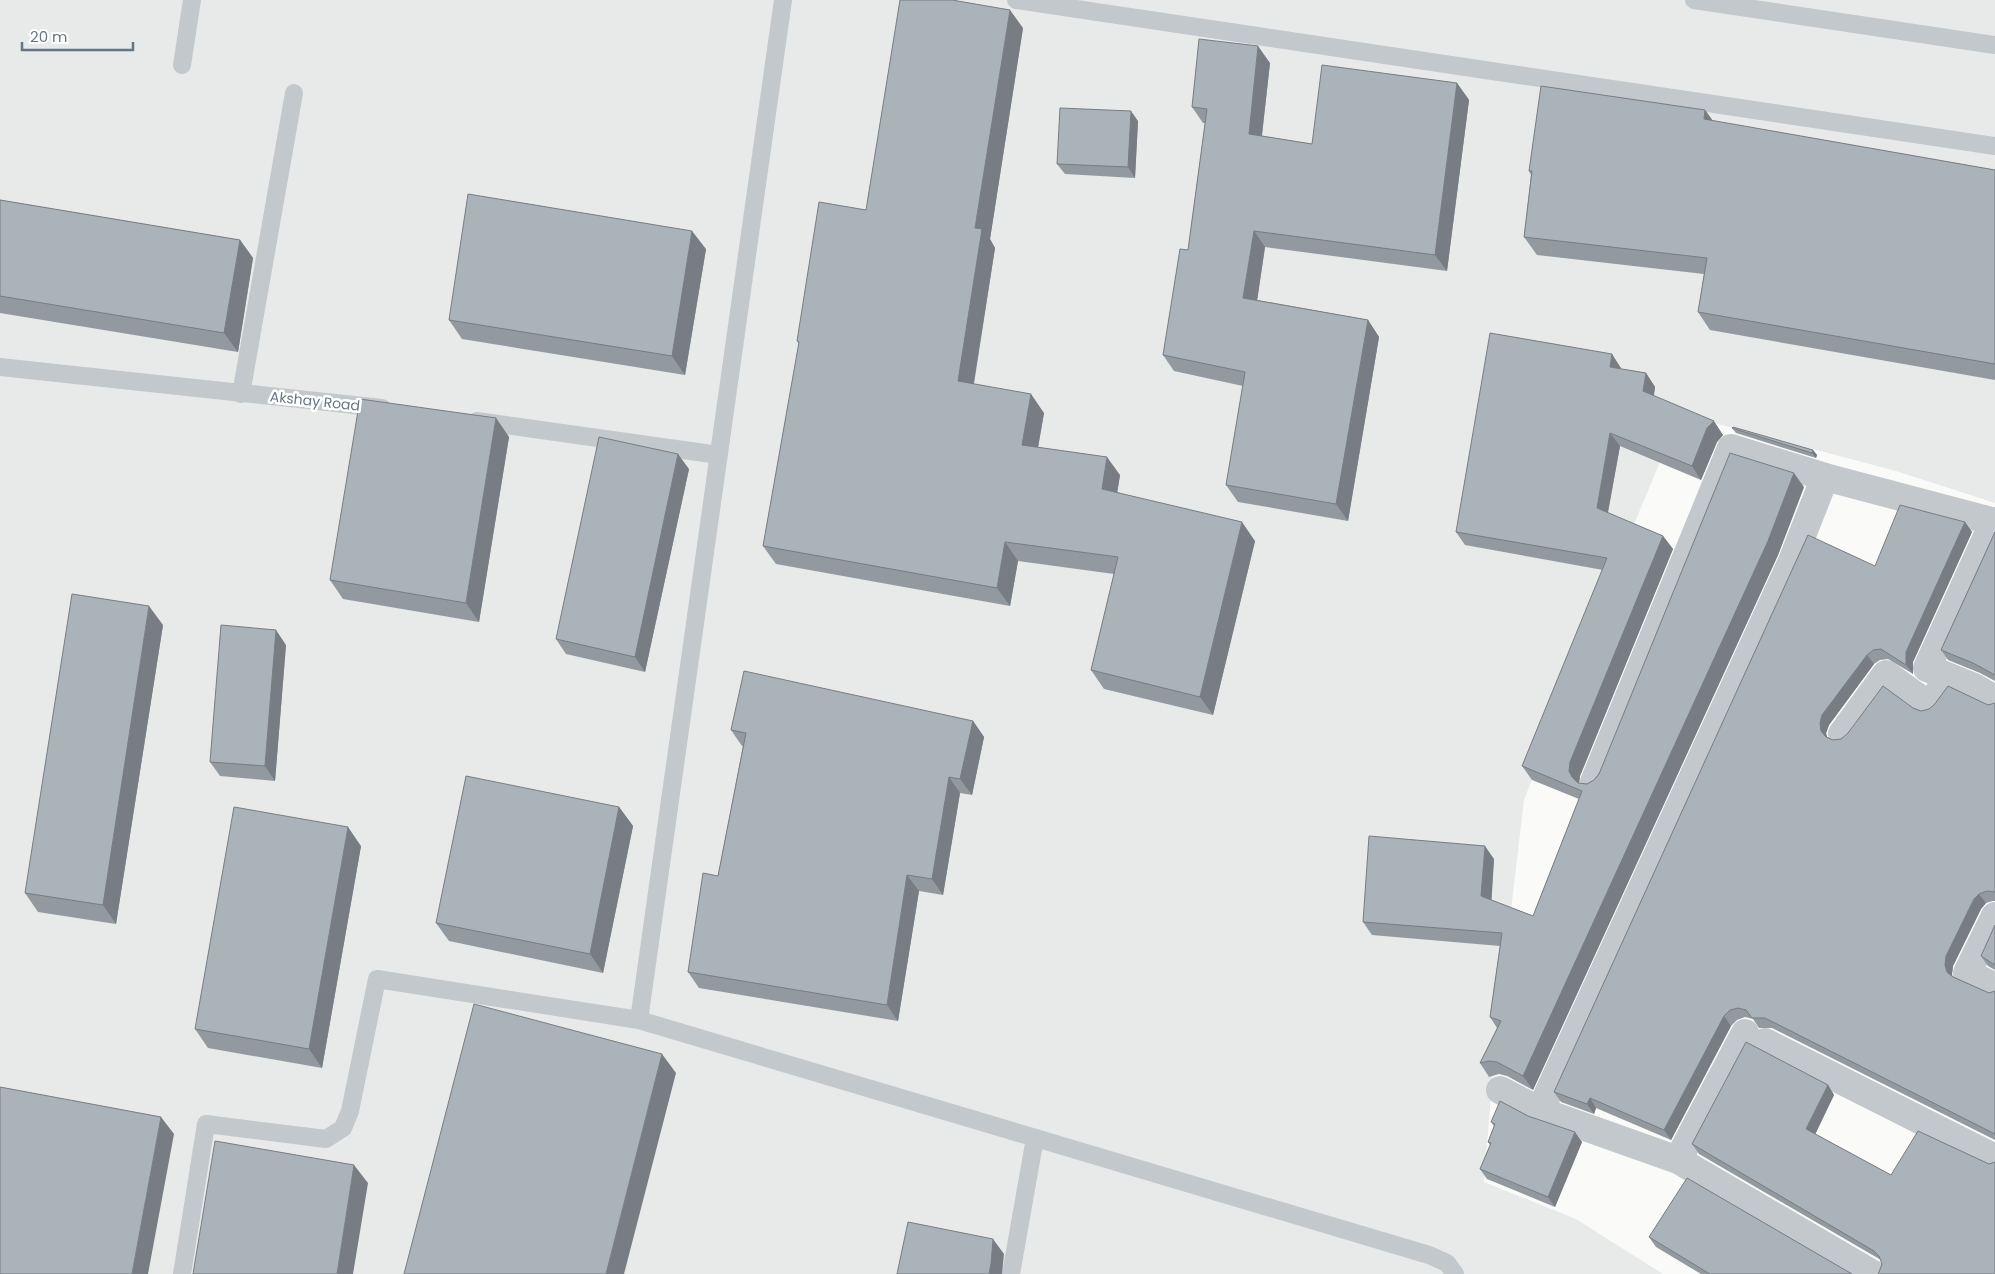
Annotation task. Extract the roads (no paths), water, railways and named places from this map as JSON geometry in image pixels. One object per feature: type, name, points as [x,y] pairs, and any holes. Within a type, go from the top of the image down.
[{"type":"street","points":[[1594,782],[1731,448],[1825,476],[1994,521],[1927,668],[1974,687],[1995,699]]},
{"type":"street","points":[[1540,1111],[1792,561],[1825,476]]},
{"type":"street","points":[[1842,734],[1886,674],[1929,705],[1950,677]]},
{"type":"street","points":[[1995,916],[1967,974],[1995,987]]},
{"type":"street","points":[[1678,1160],[1755,1038],[1995,1158]]},
{"type":"street","points":[[1500,1090],[1540,1111],[1678,1160],[1873,1274]]},
{"type":"lane","points":[[182,65],[192,0]]},
{"type":"lane","points":[[639,1020],[783,0]]},
{"type":"lane","points":[[1016,0],[1995,146]]},
{"type":"lane","points":[[1694,0],[1995,44]]},
{"type":"lane","points":[[241,394],[294,93]]},
{"type":"lane","name":"Akshay Road","points":[[0,367],[241,394],[324,400],[403,411]]},
{"type":"lane","points":[[462,419],[718,455]]},
{"type":"lane","points":[[182,1274],[206,1124],[326,1139],[343,1128],[350,1111],[377,978],[639,1020],[1429,1255],[1447,1264],[1455,1274]]},
{"type":"lane","points":[[1011,1274],[1035,1138]]}]
